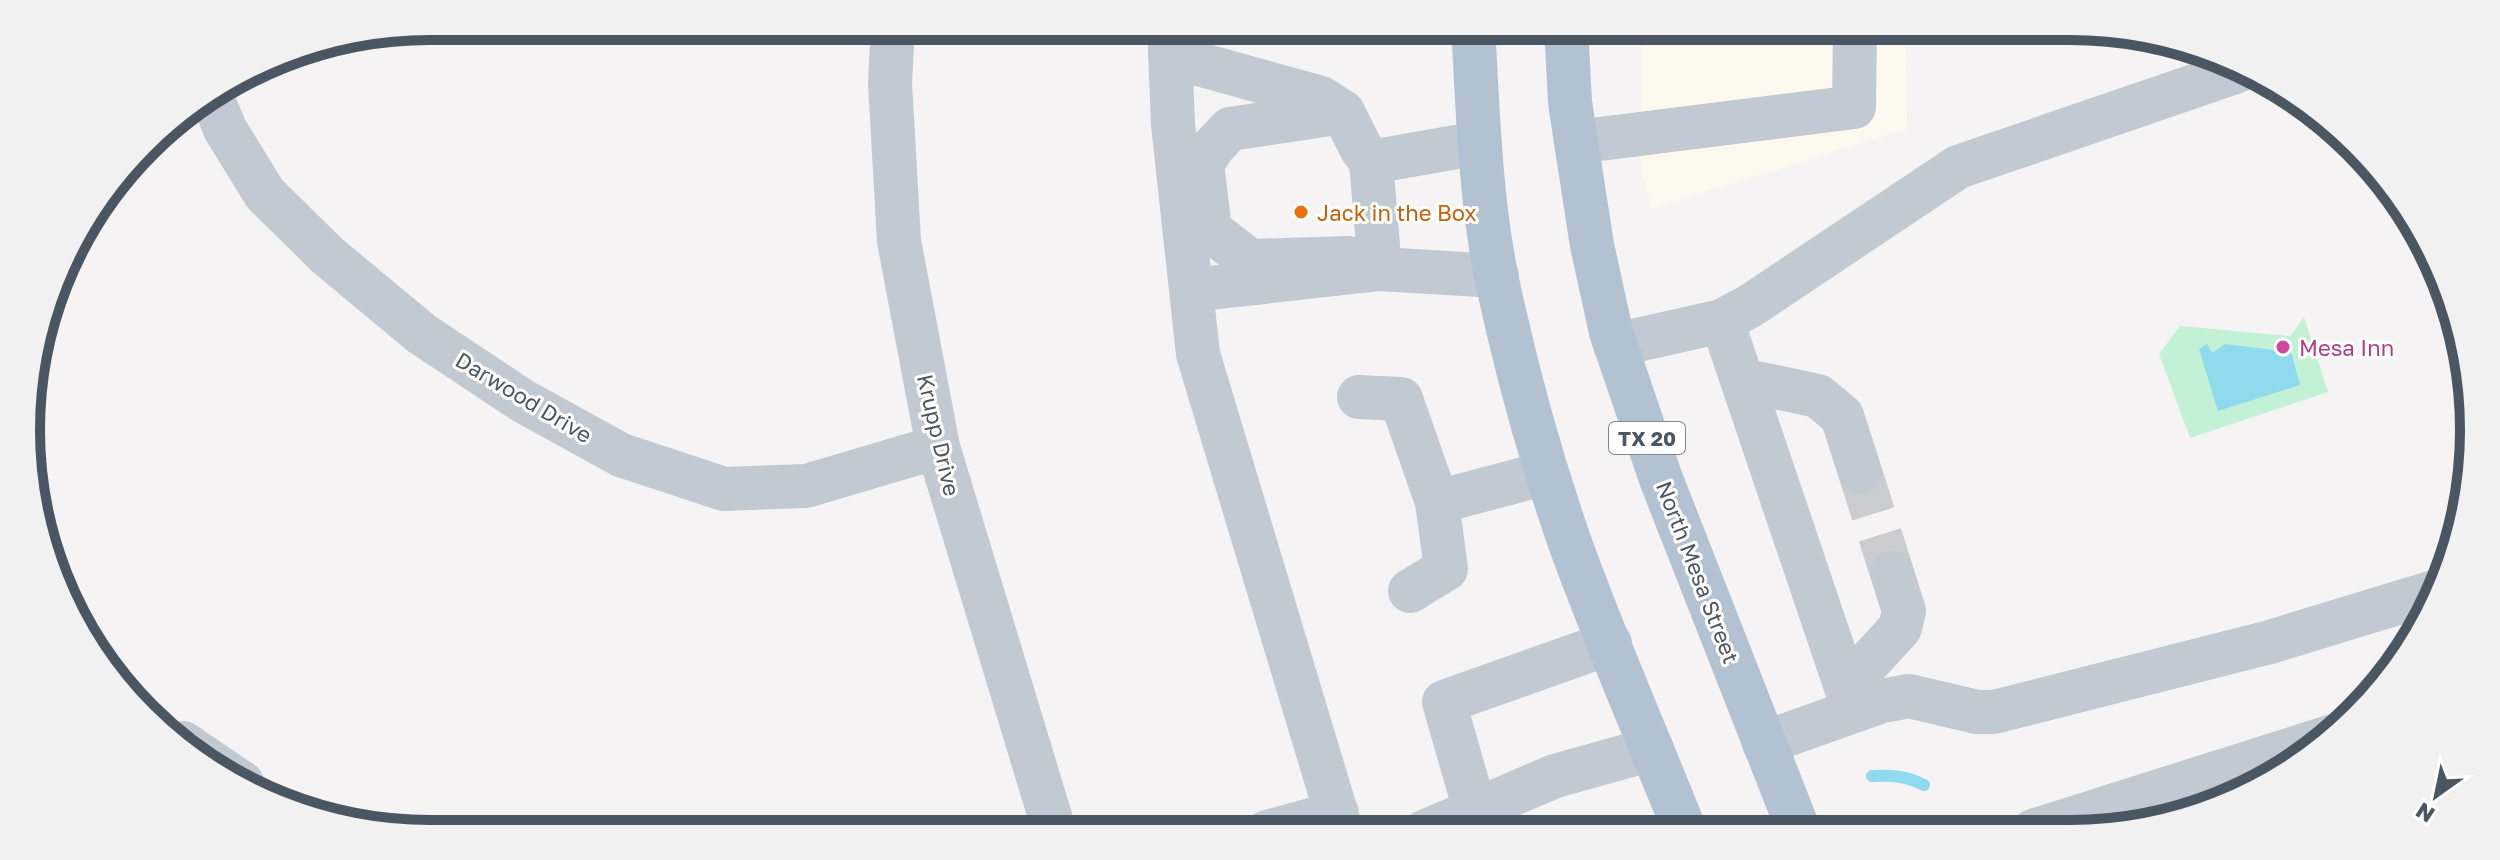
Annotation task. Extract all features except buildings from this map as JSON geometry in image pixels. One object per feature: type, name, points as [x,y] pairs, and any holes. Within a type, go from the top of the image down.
[{"type":"main road","points":[[1474,40],[1479,143],[1497,276],[1516,365],[1571,545],[1681,820]]},
{"type":"main road","name":"North Mesa Street","points":[[1567,40],[1570,102],[1592,245],[1615,345],[1661,479],[1795,820]]},
{"type":"street","name":"Krupp Drive","points":[[892,40],[890,83],[899,241],[938,447],[1051,820]]},
{"type":"street","points":[[1576,142],[1854,107],[1855,40]]},
{"type":"street","points":[[1339,820],[1198,354],[1173,124],[1170,41],[1321,98],[1343,112],[1371,162],[1380,269]]},
{"type":"street","points":[[1615,345],[1722,321],[1750,306],[1958,167],[2229,74]]},
{"type":"street","name":"Darwood Drive","points":[[215,105],[225,129],[265,194],[327,255],[422,334],[523,401],[621,455],[724,489],[806,486],[938,447]]},
{"type":"street","points":[[1343,112],[1230,129],[1202,164],[1210,230],[1250,261],[1348,258],[1380,269]]},
{"type":"street","points":[[1371,162],[1479,143]]},
{"type":"street","points":[[1191,290],[1380,269],[1497,276]]},
{"type":"street","points":[[1722,321],[1850,699]]},
{"type":"street","points":[[1742,380],[1818,396],[1842,416],[1860,472]]},
{"type":"street","points":[[1359,397],[1401,399],[1437,502],[1446,569],[1410,591]]},
{"type":"street","points":[[1437,502],[1547,473]]},
{"type":"street","points":[[1764,743],[1850,699],[1900,628],[1904,611],[1892,573]]},
{"type":"street","points":[[1850,699],[1882,701],[1909,696],[1977,712],[1994,712],[2270,642],[2423,595]]},
{"type":"street","points":[[1475,810],[1444,702],[1610,643]]},
{"type":"street","points":[[1452,820],[1555,776],[1652,749]]},
{"type":"street","points":[[2105,818],[2291,751]]},
{"type":"shaded area","points":[[1641,40],[1906,40],[1907,129],[1651,209],[1641,163]]},
{"type":"green space","points":[[2304,317],[2328,392],[2190,438],[2159,354],[2180,326],[2290,336]]},
{"type":"water","points":[[2207,344],[2212,353],[2225,344],[2291,352],[2300,385],[2218,411],[2199,349]]},
{"type":"waterway","points":[[1872,776],[1899,777],[1924,785]]},
{"type":"tunnel","points":[[1860,472],[1892,573]]},
{"type":"place","name":"Jack in the Box","points":[[1301,212]]},
{"type":"place","name":"Mesa Inn","points":[[2283,347]]}]
